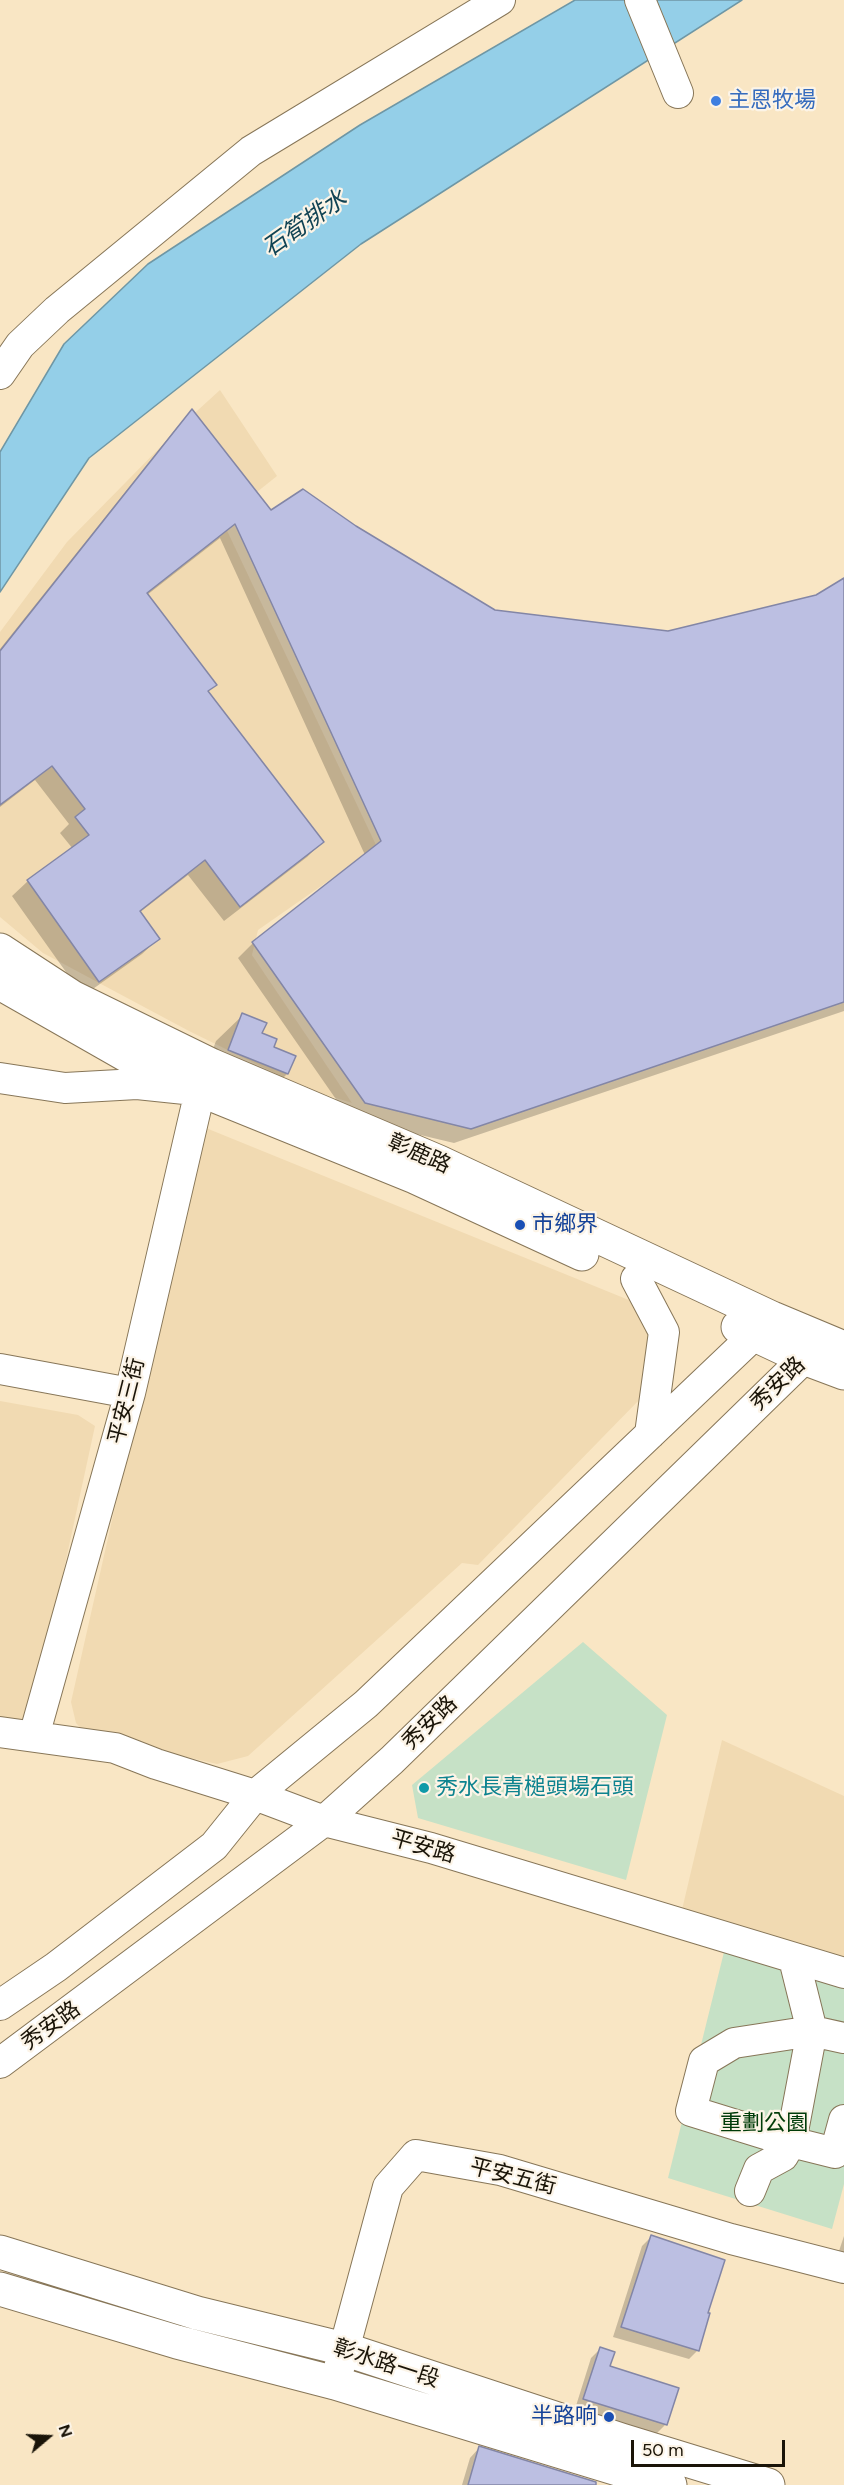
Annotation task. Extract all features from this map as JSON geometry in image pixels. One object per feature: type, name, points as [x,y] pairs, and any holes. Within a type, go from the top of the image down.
[{"type":"main road","name":"彰鹿路","points":[[0,950],[72,997],[206,1078],[636,1279],[824,1349],[844,1373]]},
{"type":"main road","name":"彰鹿路","points":[[0,983],[156,1072],[206,1078],[440,1162],[763,1326]]},
{"type":"main road","name":"彰水路一段","points":[[0,2252],[197,2313],[344,2349],[611,2464],[768,2485]]},
{"type":"main road","name":"彰水路一段","points":[[0,2289],[177,2342],[335,2383],[611,2464],[670,2485]]},
{"type":"street","points":[[0,374],[20,345],[57,310],[251,151],[500,0]]},
{"type":"street","points":[[640,0],[678,93]]},
{"type":"street","points":[[0,1078],[65,1088],[206,1078]]},
{"type":"street","name":"平安三街","points":[[34,1736],[130,1393],[206,1078]]},
{"type":"street","points":[[636,1279],[664,1332],[650,1434]]},
{"type":"street","name":"秀安路","points":[[0,2005],[56,1967],[214,1846],[255,1795],[366,1704],[763,1326]]},
{"type":"street","name":"秀安路","points":[[0,2063],[324,1821],[392,1760],[824,1349]]},
{"type":"street","points":[[0,1369],[130,1393]]},
{"type":"street","name":"平安路","points":[[0,1731],[115,1748],[324,1821],[430,1848],[844,1973]]},
{"type":"street","points":[[750,2191],[759,2169],[783,2156],[791,2142],[812,2031],[794,1959]]},
{"type":"street","points":[[844,2038],[812,2031],[734,2043],[704,2061],[691,2111],[835,2153],[844,2120]]},
{"type":"street","name":"平安五街","points":[[335,2383],[388,2187],[416,2155],[500,2170],[731,2239],[842,2260]]},
{"type":"shaded area","points":[[220,390],[277,476],[222,520],[377,847],[258,930],[252,955],[352,1103],[307,1089],[189,1031],[43,953],[0,917],[0,632],[67,542],[186,421]]},
{"type":"shaded area","points":[[201,1126],[646,1307],[653,1321],[641,1398],[478,1565],[462,1563],[248,1756],[217,1764],[86,1734],[76,1723],[71,1702]]},
{"type":"shaded area","points":[[0,1401],[78,1415],[95,1426],[31,1721],[0,1720]]},
{"type":"shaded area","points":[[722,1740],[844,1796],[844,1962],[681,1914]]},
{"type":"green space","points":[[583,1642],[667,1715],[626,1880],[418,1818],[412,1785]]},
{"type":"green space","name":"重劃公園","points":[[727,1940],[844,1974],[844,2184],[832,2229],[668,2178]]},
{"type":"water","name":"石筍排水","points":[[575,0],[742,0],[361,244],[89,458],[0,592],[0,452],[64,344],[148,264],[360,125]]},
{"type":"building","points":[[192,409],[271,510],[303,489],[356,526],[495,610],[668,631],[816,595],[844,578],[844,1002],[471,1129],[365,1103],[252,942],[381,841],[235,524],[147,593],[217,685],[208,691],[324,842],[240,907],[205,860],[140,911],[160,939],[99,982],[27,880],[89,835],[75,817],[85,809],[52,766],[0,805],[0,651]]},
{"type":"building","points":[[242,1013],[267,1023],[262,1033],[277,1039],[274,1047],[296,1056],[288,1074],[228,1050]]},
{"type":"building","points":[[651,2235],[725,2260],[699,2351],[621,2327]]},
{"type":"building","points":[[600,2347],[615,2352],[610,2366],[679,2388],[667,2425],[583,2399]]},
{"type":"building","points":[[479,2446],[596,2482],[596,2485],[468,2485]]},
{"type":"place","name":"主恩牧場","points":[[716,101]]},
{"type":"place","name":"市鄉界","points":[[520,1225]]},
{"type":"place","name":"秀水長青槌頭場石頭","points":[[424,1788]]},
{"type":"place","name":"半路响","points":[[609,2417]]}]
